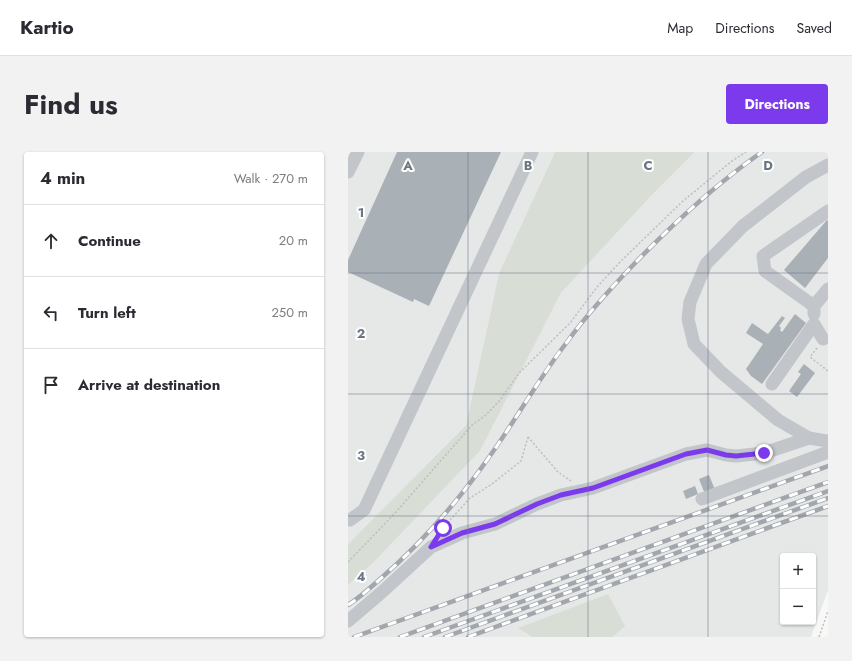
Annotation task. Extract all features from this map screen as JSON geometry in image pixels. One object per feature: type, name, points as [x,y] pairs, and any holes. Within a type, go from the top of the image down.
[{"type":"lane","points":[[348,172],[358,152]]},
{"type":"lane","points":[[348,520],[364,510],[532,152]]},
{"type":"lane","points":[[828,165],[806,177],[743,226],[706,264],[690,302],[688,319],[694,344],[721,372],[778,420],[809,438],[828,441]]},
{"type":"lane","points":[[814,306],[765,271],[763,256],[828,211]]},
{"type":"lane","points":[[823,339],[814,324],[814,306],[828,289]]},
{"type":"lane","points":[[772,384],[814,324]]},
{"type":"lane","points":[[348,621],[431,547],[462,533],[495,524],[537,504],[561,495],[593,488],[686,454],[707,450],[736,456],[764,453],[809,438]]},
{"type":"lane","points":[[702,499],[828,452]]},
{"type":"path","points":[[348,562],[396,512],[472,425],[486,415],[500,400],[520,372],[570,323],[597,287],[620,262],[684,200],[732,161],[746,152]]},
{"type":"path","points":[[823,339],[810,357],[828,371]]},
{"type":"path","points":[[431,547],[443,528],[470,498],[497,480],[521,460],[528,437],[558,472],[573,482]]},
{"type":"path","points":[[819,637],[828,611]]},
{"type":"shaded area","points":[[348,152],[555,152],[499,273],[466,425],[348,544]]},
{"type":"shaded area","points":[[555,152],[695,152],[650,197],[561,293],[480,451],[372,564],[348,585],[348,544],[466,425],[499,273]]},
{"type":"shaded area","points":[[695,152],[828,152],[828,590],[816,623],[816,553],[780,553],[780,625],[815,625],[811,637],[348,637],[348,585],[372,564],[480,451],[561,293],[650,197]]},
{"type":"shaded area","points":[[608,594],[625,626],[612,637],[533,637],[518,628]]},
{"type":"building","points":[[397,152],[501,152],[429,306],[414,299],[413,302],[348,272],[348,260]]},
{"type":"building","points":[[827,220],[828,258],[805,288],[784,270]]},
{"type":"building","points":[[795,314],[806,323],[762,384],[751,376],[746,369],[763,344],[746,333],[752,323],[768,334],[782,316],[785,318],[779,326],[782,332]]},
{"type":"building","points":[[804,364],[815,373],[797,397],[789,391],[801,374],[798,372]]},
{"type":"building","points":[[709,475],[715,490],[705,494],[699,479]]},
{"type":"building","points":[[695,486],[698,494],[686,499],[683,491]]},
{"type":"railway","points":[[348,605],[368,590],[395,566],[440,520],[492,453],[557,355],[583,321],[609,291],[681,218],[712,190],[762,152]]},
{"type":"railway","points":[[354,637],[828,466]]},
{"type":"railway","points":[[400,637],[828,482]]},
{"type":"railway","points":[[424,637],[828,491]]},
{"type":"railway","points":[[445,637],[828,498]]},
{"type":"railway","points":[[468,637],[828,506]]},
{"type":"route","points":[[443,528],[431,547],[462,533],[495,524],[537,504],[561,495],[593,488],[686,454],[707,450],[736,456],[764,453]]}]
